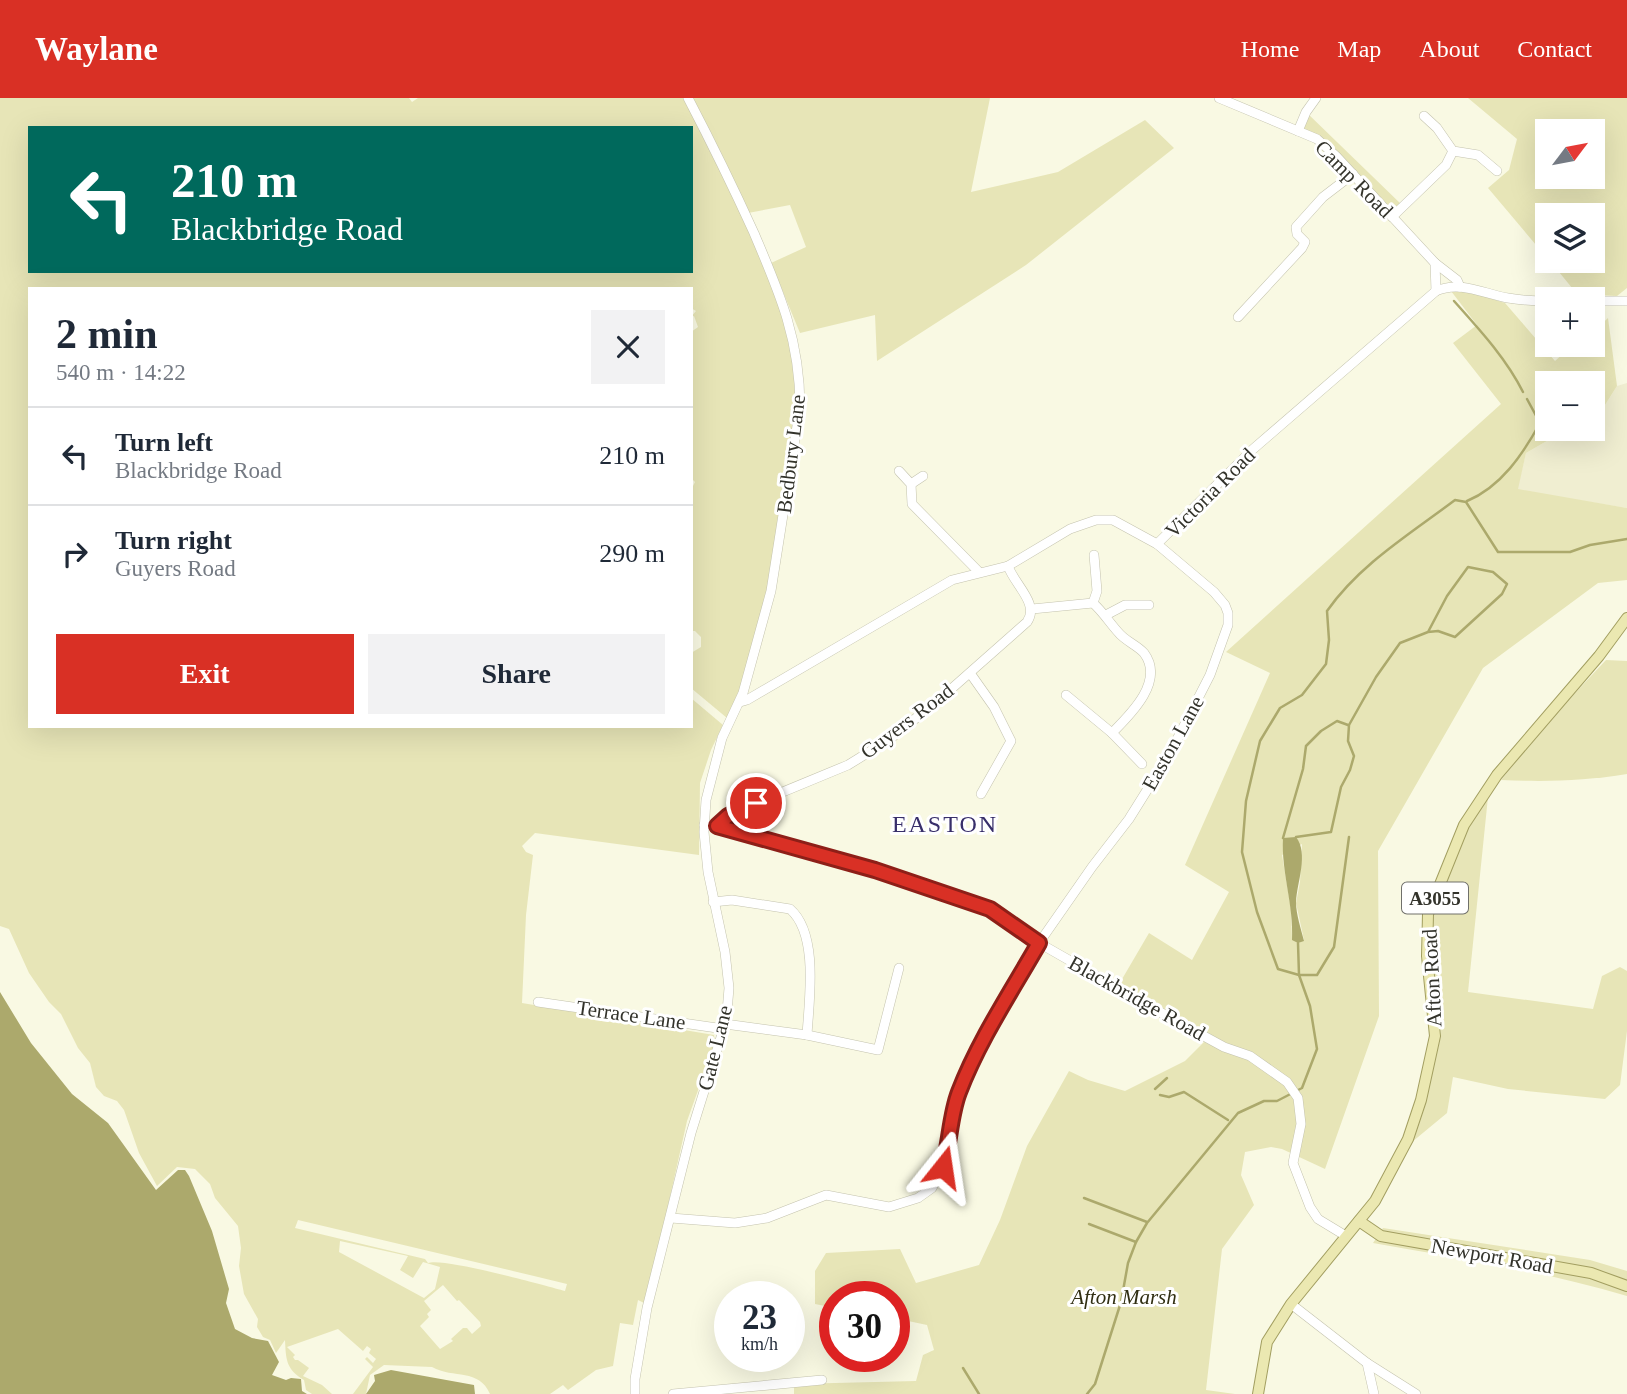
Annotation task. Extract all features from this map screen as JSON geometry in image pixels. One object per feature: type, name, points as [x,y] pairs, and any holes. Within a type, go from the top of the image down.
[{"type":"main road","name":"Afton Road","points":[[1258,1394],[1266,1342],[1291,1304],[1359,1221],[1391,1174],[1408,1139],[1422,1100],[1435,1036],[1427,957],[1429,914],[1464,825],[1497,775],[1599,656],[1627,618]]},
{"type":"main road","name":"Newport Road","points":[[1359,1221],[1381,1236],[1591,1273],[1627,1286]]},
{"type":"street","name":"Bedbury Lane","points":[[688,98],[744,211],[781,298],[791,324],[800,381],[800,407],[794,454],[771,591],[740,702]]},
{"type":"street","name":"Camp Road","points":[[1219,98],[1317,139],[1436,263],[1463,287]]},
{"type":"street","points":[[1298,131],[1316,98]]},
{"type":"street","points":[[1424,116],[1437,128],[1453,151],[1478,155],[1497,171]]},
{"type":"street","points":[[1392,217],[1447,165],[1453,151]]},
{"type":"street","points":[[1238,317],[1302,248],[1305,242],[1297,234],[1296,227],[1322,197],[1353,174]]},
{"type":"street","points":[[1436,263],[1436,291]]},
{"type":"street","name":"Victoria Road","points":[[740,702],[826,656],[944,584],[1008,566],[1070,529],[1096,520],[1113,520],[1157,544],[1252,450],[1436,291],[1463,287]]},
{"type":"street","points":[[1463,287],[1506,298],[1535,300]]},
{"type":"street","points":[[1605,301],[1627,302]]},
{"type":"street","points":[[899,471],[911,484],[912,504],[979,572]]},
{"type":"street","points":[[911,484],[923,476]]},
{"type":"street","name":"Easton Lane","points":[[671,1219],[735,1223],[767,1218],[826,1195],[889,1207],[918,1198],[932,1188],[943,1167],[958,1095],[981,1045],[1039,943],[1091,867],[1129,819],[1169,755],[1210,675],[1228,625],[1225,604],[1157,544]]},
{"type":"street","points":[[1093,603],[1097,592],[1094,555]]},
{"type":"street","points":[[1008,566],[1032,609],[1093,603],[1106,615],[1119,634],[1142,651],[1151,664],[1151,679],[1145,691],[1132,713],[1112,733]]},
{"type":"street","points":[[1106,615],[1125,606],[1149,605]]},
{"type":"street","name":"Guyers Road","points":[[717,826],[728,816],[848,765],[890,738],[1027,622],[1032,609]]},
{"type":"street","points":[[970,673],[993,707],[1011,741],[981,794]]},
{"type":"street","points":[[1066,695],[1112,733],[1142,764]]},
{"type":"street","name":"Gate Lane","points":[[635,1394],[642,1333],[691,1133],[724,1027],[728,1000],[727,970],[713,902],[704,825],[712,771],[722,738],[740,702]]},
{"type":"street","name":"Blackbridge Road","points":[[704,825],[717,826],[866,867],[990,909],[1039,943],[1224,1047],[1250,1056],[1289,1085],[1298,1098],[1301,1124],[1293,1163],[1310,1208],[1318,1219],[1346,1236]]},
{"type":"street","points":[[713,902],[732,900],[790,909],[797,915],[808,953],[811,978],[807,1035]]},
{"type":"street","name":"Terrace Lane","points":[[538,1002],[724,1027],[807,1035],[878,1050],[900,968]]},
{"type":"street","points":[[1291,1304],[1367,1363],[1416,1394]]},
{"type":"street","points":[[1367,1363],[1374,1390],[1392,1380]]},
{"type":"street","points":[[673,1394],[822,1380]]},
{"type":"shaded area","points":[[1627,383],[1627,508],[1517,490],[1526,453],[1547,441],[1605,441],[1605,405],[1617,386]]},
{"type":"shaded area","points":[[1296,837],[1300,844],[1302,860],[1296,907],[1304,941],[1298,943],[1292,940],[1283,851],[1283,838]]},
{"type":"shaded area","points":[[0,992],[31,1043],[72,1094],[108,1123],[156,1190],[178,1170],[185,1170],[212,1231],[229,1289],[226,1303],[235,1329],[252,1338],[268,1341],[279,1362],[272,1375],[286,1380],[301,1379],[302,1391],[307,1394],[0,1394]]},
{"type":"shaded area","points":[[391,1370],[474,1385],[475,1394],[366,1394],[375,1381],[374,1375]]},
{"type":"green space","points":[[0,98],[409,98],[412,102],[418,98],[684,98],[761,255],[794,347],[797,408],[768,594],[738,701],[727,718],[693,690],[693,652],[701,647],[701,637],[693,631],[693,331],[698,327],[693,316],[696,311],[693,309],[693,287],[28,287],[28,728],[693,728],[693,700],[723,725],[700,783],[699,855],[535,833],[522,846],[526,852],[533,855],[526,915],[522,1003],[714,1035],[715,1043],[687,1121],[646,1304],[638,1300],[633,1325],[620,1323],[613,1366],[596,1370],[568,1390],[563,1385],[550,1394],[490,1394],[479,1380],[473,1377],[432,1367],[384,1365],[370,1375],[366,1394],[353,1394],[373,1367],[365,1359],[367,1357],[373,1363],[376,1359],[369,1353],[371,1349],[367,1346],[363,1351],[338,1329],[287,1347],[295,1355],[295,1360],[309,1368],[303,1376],[322,1385],[332,1394],[312,1394],[306,1390],[304,1380],[288,1363],[285,1340],[276,1353],[270,1340],[263,1337],[257,1327],[258,1319],[244,1294],[239,1266],[241,1248],[238,1226],[215,1198],[210,1184],[195,1169],[177,1167],[157,1186],[139,1153],[124,1110],[117,1101],[104,1096],[96,1087],[90,1063],[78,1048],[61,1014],[29,973],[9,929],[0,926]],"holes":[[[298,1220],[567,1284],[565,1291],[472,1268],[428,1263],[425,1259],[295,1228]],[[340,1241],[408,1256],[400,1270],[413,1278],[423,1262],[440,1267],[435,1289],[424,1298],[339,1252]],[[443,1285],[481,1326],[472,1334],[467,1328],[463,1328],[451,1339],[453,1341],[440,1349],[420,1326],[429,1317],[427,1314],[431,1310],[424,1301]]]},
{"type":"green space","points":[[690,98],[990,98],[971,192],[1058,172],[1145,120],[1174,148],[1026,265],[877,361],[875,315],[800,333],[771,263],[806,247],[790,205],[748,213]]},
{"type":"green space","points":[[1468,98],[1627,98],[1627,288],[1617,296],[1605,295],[1605,287],[1571,287],[1560,273],[1605,273],[1605,203],[1535,203],[1535,244],[1488,188],[1509,170],[1517,139]]},
{"type":"green space","points":[[1306,112],[1403,206],[1392,217],[1336,156],[1298,131]]},
{"type":"green space","name":"Afton Marsh","points":[[1451,291],[1467,291],[1505,303],[1535,338],[1535,357],[1552,357],[1555,361],[1560,357],[1605,357],[1605,321],[1608,318],[1617,386],[1605,405],[1605,371],[1535,371],[1535,441],[1547,441],[1526,453],[1518,489],[1627,508],[1627,580],[1598,583],[1483,668],[1378,851],[1379,1016],[1325,1169],[1282,1149],[1271,1147],[1245,1152],[1241,1175],[1254,1205],[1222,1249],[1206,1390],[1235,1394],[794,1394],[794,1384],[916,1381],[923,1355],[934,1350],[927,1325],[910,1321],[910,1281],[819,1281],[819,1305],[815,1304],[815,1271],[826,1253],[900,1249],[916,1283],[979,1265],[1000,1220],[1027,1146],[1069,1071],[1125,1091],[1185,1061],[1209,1037],[1118,986],[1149,933],[1192,960],[1229,892],[1185,865],[1270,673],[1226,652],[1501,404],[1453,343],[1477,325]],"holes":[[[1302,844],[1296,903],[1304,940],[1292,939],[1291,909],[1282,855]]]},
{"type":"green space","points":[[1606,660],[1627,661],[1627,774],[1564,780],[1501,780],[1547,723]]},
{"type":"green space","points":[[1488,797],[1468,992],[1593,1009],[1602,976],[1620,967],[1627,971],[1627,1031],[1620,1085],[1605,1099],[1508,1089],[1453,1077],[1447,1113],[1412,1142],[1441,1036],[1433,956],[1433,914],[1466,828]]},
{"type":"green space","points":[[1383,1228],[1590,1260],[1627,1271],[1627,1296],[1533,1272],[1373,1243]]},
{"type":"waterway","points":[[1454,301],[1500,356],[1523,392]]},
{"type":"waterway","points":[[1467,501],[1501,478],[1533,435],[1540,423],[1527,399]]},
{"type":"waterway","points":[[1349,837],[1334,947],[1317,975],[1299,975],[1278,969],[1257,912],[1242,852],[1246,801],[1260,741],[1280,708],[1302,695],[1326,664],[1329,640],[1327,611],[1340,594],[1370,564],[1455,500],[1466,502],[1498,552],[1570,552],[1590,545],[1627,539]]},
{"type":"waterway","points":[[1296,837],[1331,832],[1341,787],[1354,756],[1348,741],[1349,725],[1376,677],[1400,643],[1428,632],[1447,596],[1468,567],[1493,572],[1507,584],[1502,594],[1455,637],[1438,631],[1428,632]]},
{"type":"waterway","points":[[1283,838],[1303,769],[1306,746],[1321,731],[1337,721],[1348,725]]},
{"type":"waterway","points":[[1087,1394],[1095,1384],[1121,1302],[1128,1263],[1147,1223],[1238,1113],[1264,1101],[1277,1101],[1302,1088],[1317,1049],[1310,1006],[1299,975],[1298,943]]},
{"type":"waterway","points":[[1155,1089],[1167,1078]]},
{"type":"waterway","points":[[1160,1095],[1169,1097],[1184,1092],[1228,1120]]},
{"type":"waterway","points":[[1084,1198],[1147,1222]]},
{"type":"waterway","points":[[1089,1224],[1136,1242]]},
{"type":"waterway","points":[[963,1368],[979,1394]]},
{"type":"district","name":"EASTON","points":[[945,824]]},
{"type":"route","points":[[756,803],[728,816],[717,826],[875,870],[990,909],[1039,943],[981,1045],[958,1095],[943,1167]]}]
